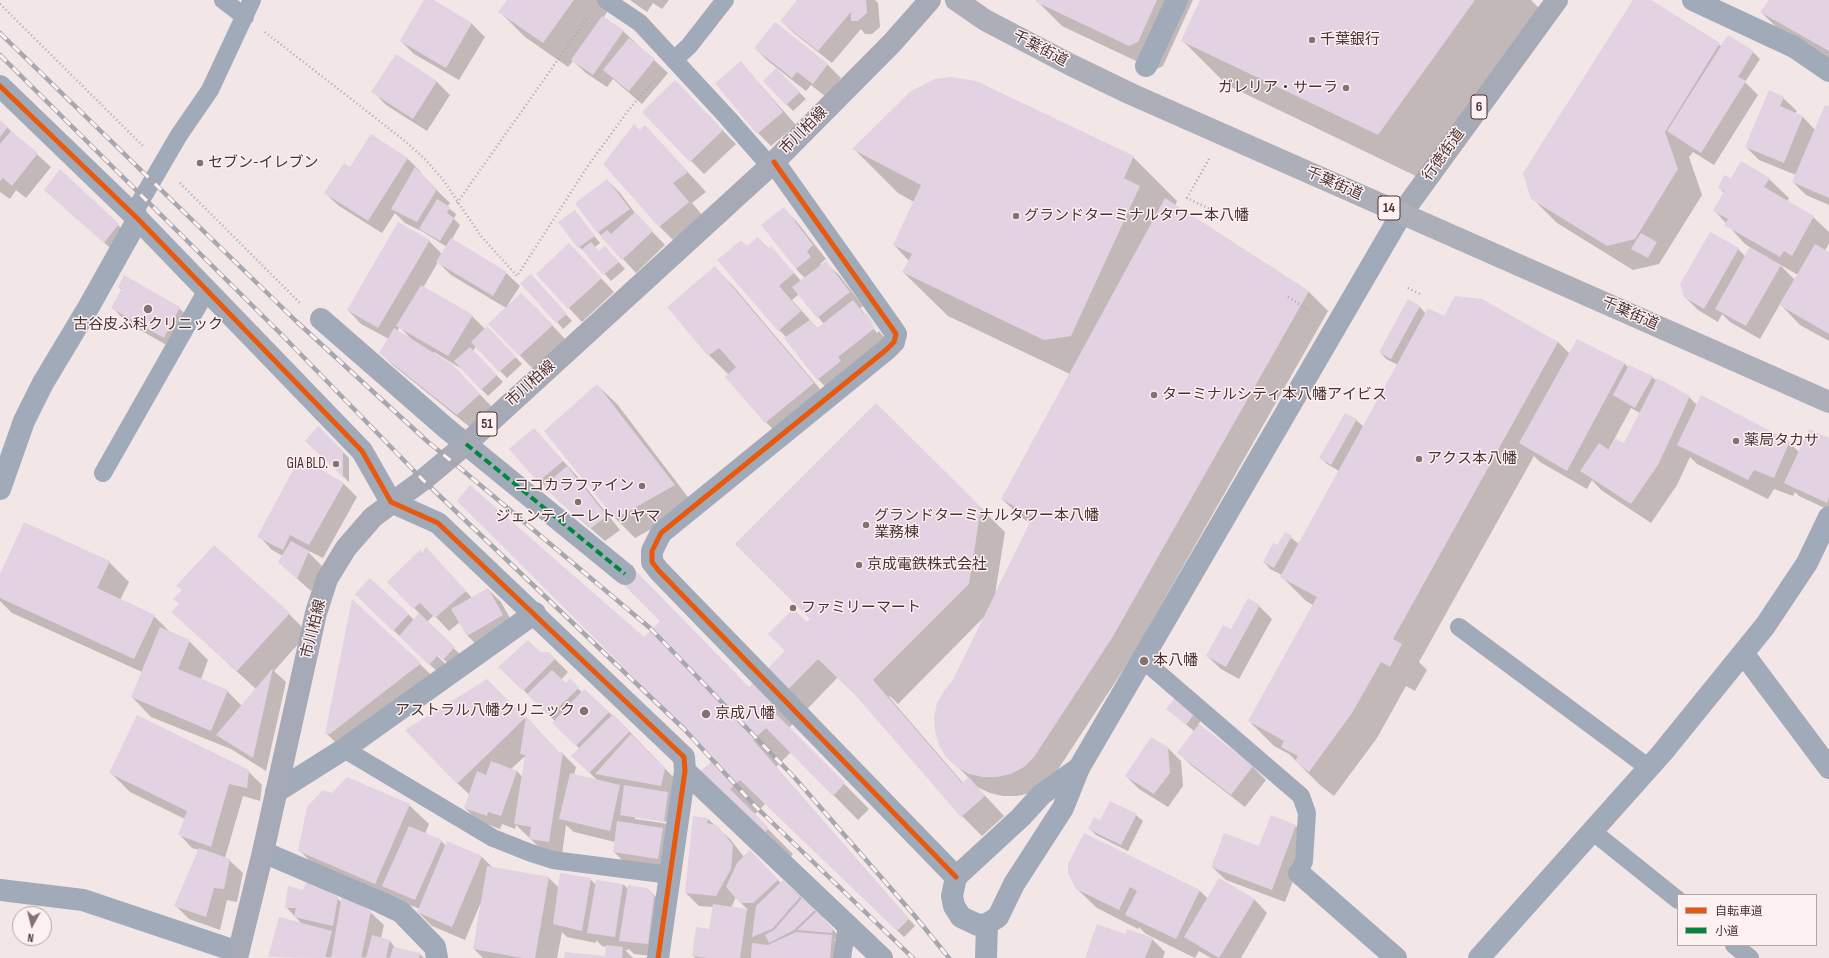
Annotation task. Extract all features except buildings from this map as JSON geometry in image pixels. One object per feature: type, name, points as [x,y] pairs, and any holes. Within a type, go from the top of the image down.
[{"type":"highway","name":"千葉街道","points":[[956,0],[985,20],[1118,88],[1829,402]]},
{"type":"main road","name":"市川柏線","points":[[238,955],[263,852],[316,613],[327,579],[346,548],[373,517],[391,502],[423,480],[466,444],[772,164],[892,43],[930,0]]},
{"type":"main road","name":"行徳街道","points":[[1402,213],[1557,0]]},
{"type":"street","points":[[1146,66],[1177,0]]},
{"type":"street","points":[[1693,0],[1794,47],[1829,71]]},
{"type":"street","points":[[0,86],[138,219],[362,451],[391,502],[438,523],[535,613],[684,757],[685,771],[658,958]]},
{"type":"street","points":[[772,164],[892,328],[896,334],[894,342],[661,533],[652,551],[652,562],[670,583],[956,877]]},
{"type":"street","points":[[1079,768],[1042,794],[1021,817],[956,877],[952,896],[954,906],[961,918],[978,925],[987,924],[998,917],[1014,884],[1063,808],[1079,768],[1402,213]]},
{"type":"street","points":[[0,489],[24,421],[43,383],[88,308],[138,219]]},
{"type":"street","points":[[321,319],[466,444],[625,574]]},
{"type":"street","points":[[1479,958],[1649,768],[1766,626],[1807,563],[1829,517]]},
{"type":"street","points":[[276,792],[344,749],[535,613]]},
{"type":"street","points":[[1743,653],[1829,768]]},
{"type":"street","points":[[685,771],[882,958]]},
{"type":"street","points":[[263,852],[401,912],[435,947],[437,958]]},
{"type":"street","points":[[1300,873],[1396,958]]},
{"type":"street","points":[[0,890],[83,900],[238,955]]},
{"type":"street","points":[[986,958],[987,924]]},
{"type":"lane","points":[[223,0],[245,17]]},
{"type":"lane","points":[[138,219],[137,207],[179,135],[210,90],[252,0]]},
{"type":"lane","points":[[606,0],[640,23],[772,164]]},
{"type":"lane","points":[[674,60],[689,46],[725,0]]},
{"type":"lane","points":[[103,474],[207,290]]},
{"type":"lane","points":[[1459,626],[1649,768]]},
{"type":"lane","points":[[1142,659],[1302,796],[1307,813],[1304,861],[1300,873]]},
{"type":"lane","points":[[344,749],[493,838],[531,853],[553,860],[670,875]]},
{"type":"lane","points":[[1592,831],[1677,899]]},
{"type":"lane","points":[[842,958],[847,926]]},
{"type":"lane","points":[[1735,946],[1750,958]]},
{"type":"path","points":[[458,203],[590,13]]},
{"type":"path","points":[[245,17],[405,141],[426,160],[444,181],[480,236],[517,276],[588,166],[627,112],[660,73],[674,60]]},
{"type":"path","points":[[1210,156],[1187,198],[1210,209]]},
{"type":"path","points":[[1408,288],[1422,295]]},
{"type":"path","points":[[1288,297],[1316,314]]},
{"type":"railway","points":[[0,33],[297,322],[428,442],[650,628],[794,777],[914,915],[949,958]]},
{"type":"railway","points":[[0,55],[281,334],[423,480],[684,729],[756,807],[913,958]]},
{"type":"marked path","points":[[466,444],[625,574]]},
{"type":"cycle path","points":[[0,86],[138,219],[362,451],[391,502],[438,523],[684,757],[685,771],[658,958]]},
{"type":"cycle path","points":[[774,162],[892,328],[896,334],[894,342],[661,533],[652,551],[652,562],[659,571],[956,877]]},
{"type":"place","name":"千葉銀行","points":[[1312,40]]},
{"type":"place","name":"ガレリア・サーラ","points":[[1346,88]]},
{"type":"place","name":"セブン-イレブン","points":[[200,163]]},
{"type":"place","name":"グランドターミナルタワー本八幡","points":[[1016,216]]},
{"type":"place","name":"古谷皮ふ科クリニック","points":[[148,309]]},
{"type":"place","name":"ターミナルシティ本八幡アイビス","points":[[1154,395]]},
{"type":"place","name":"薬局タカサ","points":[[1736,441]]},
{"type":"place","name":"アクス本八幡","points":[[1419,459]]},
{"type":"place","name":"GIA BLD.","points":[[336,464]]},
{"type":"place","name":"ココカラファイン","points":[[642,486]]},
{"type":"place","name":"ジェンティーレトリヤマ","points":[[578,502]]},
{"type":"place","name":"グランドターミナルタワー本八幡 業務棟","points":[[866,525]]},
{"type":"place","name":"京成電鉄株式会社","points":[[859,565]]},
{"type":"place","name":"ファミリーマート","points":[[793,608]]},
{"type":"place","name":"本八幡","points":[[1144,661]]},
{"type":"place","name":"アストラル八幡クリニック","points":[[584,711]]},
{"type":"place","name":"京成八幡","points":[[706,714]]}]
